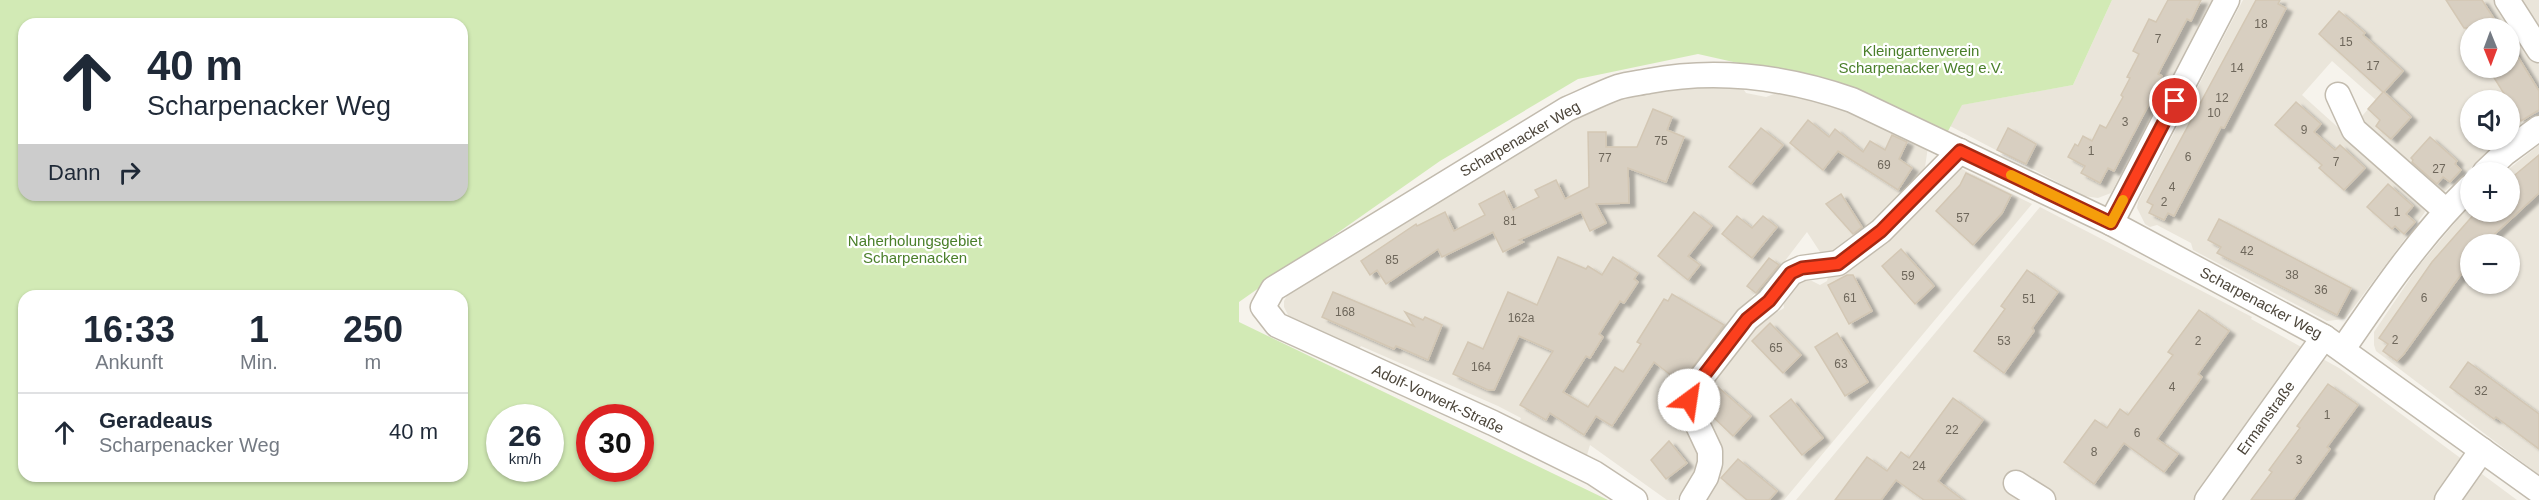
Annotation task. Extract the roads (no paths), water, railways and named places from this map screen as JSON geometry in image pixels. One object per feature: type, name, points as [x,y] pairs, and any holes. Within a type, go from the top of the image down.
[{"type":"street","points":[[2111,223],[2227,0]]},
{"type":"street","points":[[2507,0],[2539,50]]},
{"type":"street","name":"Scharpenacker Weg","points":[[1273,289],[1567,109],[1620,86],[1672,76],[1725,74],[1784,81],[1818,88],[1852,100],[1960,151],[2111,223],[2334,343],[2539,491]]},
{"type":"street","points":[[2338,95],[2354,130],[2446,211]]},
{"type":"street","points":[[2496,162],[2539,128]]},
{"type":"street","points":[[1692,500],[1706,477],[1710,457],[1708,444],[1693,415],[1689,400],[1695,387],[1747,319],[1769,301],[1791,273],[1802,268],[1838,264],[1881,231],[1960,151]]},
{"type":"street","name":"Ermanstraße","points":[[2207,500],[2334,343],[2460,197]]},
{"type":"street","name":"Adolf-Vorwerk-Straße","points":[[1273,289],[1263,307],[1277,325],[1594,473],[1635,500]]},
{"type":"street","points":[[2447,500],[2482,450]]},
{"type":"street","points":[[2016,483],[2043,500]]},
{"type":"park label","name":"Kleingartenverein Scharpenacker Weg e.V.","points":[[1921,60]]},
{"type":"park label","name":"Naherholungsgebiet Scharpenacken","points":[[915,250]]}]
